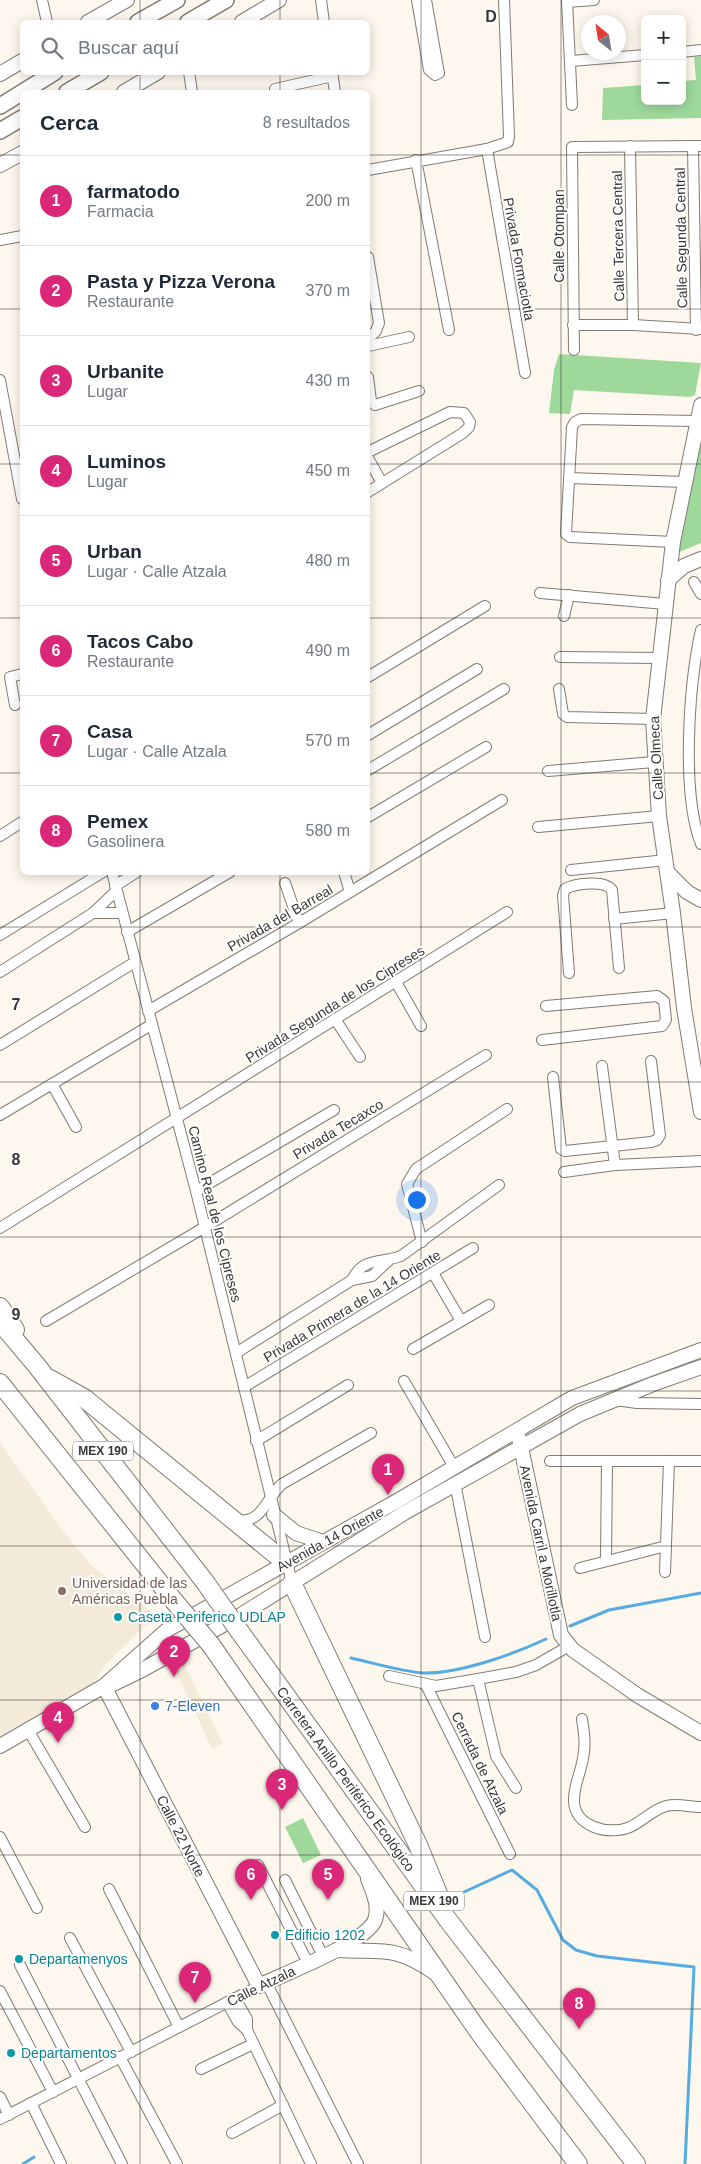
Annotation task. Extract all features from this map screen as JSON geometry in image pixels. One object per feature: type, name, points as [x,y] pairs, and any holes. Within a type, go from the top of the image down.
[{"type":"highway","points":[[0,1307],[42,1372],[84,1398],[286,1564]]},
{"type":"highway","name":"MEX 190","points":[[0,1322],[42,1372]]},
{"type":"highway","name":"Carretera Anillo Periférico Ecológico","points":[[42,1372],[205,1582],[448,1920],[636,2164]]},
{"type":"highway","name":"MEX 190","points":[[0,1383],[211,1645],[478,2032],[578,2164]]},
{"type":"highway","points":[[292,1583],[418,1845],[448,1920]]},
{"type":"main road","points":[[142,20],[177,0]]},
{"type":"main road","points":[[191,20],[226,0]]},
{"type":"main road","points":[[26,90],[50,75]]},
{"type":"main road","points":[[70,90],[96,75]]},
{"type":"main road","points":[[0,106],[20,94]]},
{"type":"main road","points":[[0,131],[20,119]]},
{"type":"street","points":[[42,0],[47,20]]},
{"type":"street","points":[[90,20],[107,5],[127,0]]},
{"type":"street","points":[[245,20],[279,0]]},
{"type":"street","points":[[321,0],[324,20]]},
{"type":"street","points":[[417,0],[429,70],[436,75],[439,73],[426,0]]},
{"type":"street","points":[[370,170],[487,149],[508,142],[510,136],[504,0]]},
{"type":"street","points":[[572,105],[567,1],[594,0]]},
{"type":"street","points":[[686,52],[701,50]]},
{"type":"street","points":[[571,61],[641,55]]},
{"type":"street","points":[[0,74],[20,62]]},
{"type":"street","points":[[127,90],[153,75]]},
{"type":"street","points":[[189,75],[192,90]]},
{"type":"street","points":[[275,89],[328,75]]},
{"type":"street","points":[[332,75],[335,90]]},
{"type":"street","points":[[630,146],[697,146]]},
{"type":"street","name":"Calle Otompan","points":[[574,350],[572,147],[630,146]]},
{"type":"street","name":"Calle Tercera Central","points":[[630,146],[633,325]]},
{"type":"street","name":"Calle Segunda Central","points":[[697,146],[699,330]]},
{"type":"street","name":"Privada Formaciotla","points":[[487,149],[525,373]]},
{"type":"street","points":[[0,165],[20,154]]},
{"type":"street","points":[[416,160],[449,330]]},
{"type":"street","points":[[0,240],[20,236]]},
{"type":"street","points":[[370,276],[378,327],[370,337]]},
{"type":"street","points":[[573,326],[633,325],[699,330]]},
{"type":"street","points":[[370,329],[378,327]]},
{"type":"street","points":[[370,346],[409,337]]},
{"type":"street","points":[[0,380],[20,488]]},
{"type":"street","points":[[370,393],[371,401],[374,405],[419,391]]},
{"type":"street","name":"Calle Olmeca","points":[[701,405],[673,542],[658,658],[653,719],[654,762],[659,816],[674,913],[684,1008],[701,1112]]},
{"type":"street","points":[[370,451],[450,412],[459,411],[468,417],[469,427],[463,433],[370,491]]},
{"type":"street","points":[[673,542],[570,537],[566,534],[572,427],[575,422],[581,420],[697,422]]},
{"type":"street","points":[[370,462],[382,483]]},
{"type":"street","points":[[569,478],[685,482]]},
{"type":"street","points":[[668,580],[684,566],[701,560]]},
{"type":"street","points":[[694,582],[701,594]]},
{"type":"street","points":[[540,593],[665,604]]},
{"type":"street","points":[[564,616],[569,595]]},
{"type":"street","points":[[370,676],[485,606]]},
{"type":"street","points":[[701,630],[696,655],[690,738],[691,789],[701,844]]},
{"type":"street","points":[[560,657],[658,658]]},
{"type":"street","points":[[370,734],[476,669]]},
{"type":"street","points":[[15,705],[10,677],[20,674]]},
{"type":"street","points":[[370,769],[504,689]]},
{"type":"street","points":[[559,689],[563,714],[567,717],[653,719]]},
{"type":"street","points":[[370,816],[486,747]]},
{"type":"street","points":[[548,771],[654,762]]},
{"type":"street","name":"Privada del Barreal","points":[[148,1010],[299,923],[502,800]]},
{"type":"street","points":[[538,827],[659,816]]},
{"type":"street","points":[[0,836],[20,823]]},
{"type":"street","points":[[571,870],[667,866],[687,892],[701,900]]},
{"type":"street","points":[[0,935],[98,875]]},
{"type":"street","name":"Camino Real de los Cipreses","points":[[113,875],[196,1190],[292,1583]]},
{"type":"street","points":[[0,972],[93,913],[116,889],[133,875]]},
{"type":"street","points":[[127,932],[225,875]]},
{"type":"street","points":[[345,875],[350,892]]},
{"type":"street","points":[[285,882],[299,923]]},
{"type":"street","points":[[569,972],[563,894],[565,888],[571,886],[604,884],[612,890],[619,968]]},
{"type":"street","name":"Privada Segunda de los Cipreses","points":[[0,1228],[508,912]]},
{"type":"street","points":[[93,913],[122,913]]},
{"type":"street","points":[[614,919],[674,913]]},
{"type":"street","points":[[0,1045],[135,962]]},
{"type":"street","points":[[396,982],[421,1026]]},
{"type":"street","points":[[542,1040],[662,1026],[666,1020],[664,1001],[657,996],[546,1006]]},
{"type":"street","points":[[665,1010],[684,1008]]},
{"type":"street","points":[[335,1019],[360,1057]]},
{"type":"street","points":[[0,1115],[151,1025]]},
{"type":"street","name":"Privada Tecaxco","points":[[46,1321],[205,1227],[486,1055]]},
{"type":"street","points":[[553,1077],[561,1148],[566,1151],[650,1142],[657,1140],[660,1135],[651,1060]]},
{"type":"street","points":[[602,1066],[615,1165]]},
{"type":"street","points":[[52,1084],[76,1127]]},
{"type":"street","points":[[422,1242],[407,1184],[410,1176],[416,1168],[508,1109]]},
{"type":"street","points":[[196,1190],[334,1110]]},
{"type":"street","points":[[564,1172],[615,1165],[701,1161]]},
{"type":"street","points":[[236,1353],[352,1280],[356,1270],[364,1264],[373,1261],[388,1261],[402,1256],[499,1185]]},
{"type":"street","name":"Privada Primera de la 14 Oriente","points":[[244,1387],[473,1248]]},
{"type":"street","points":[[433,1273],[460,1321]]},
{"type":"street","points":[[413,1349],[489,1305]]},
{"type":"street","name":"Avenida 14 Oriente","points":[[0,1746],[104,1686],[142,1670],[184,1648],[292,1583],[454,1467],[572,1398],[701,1350]]},
{"type":"street","name":"Avenida 14 Oriente","points":[[104,1686],[167,1630],[323,1542],[455,1483],[520,1446],[612,1399],[701,1367]]},
{"type":"street","points":[[404,1381],[454,1467]]},
{"type":"street","points":[[256,1441],[348,1385]]},
{"type":"street","points":[[612,1399],[637,1403],[701,1404]]},
{"type":"street","name":"Avenida Carril a Morillotla","points":[[518,1430],[557,1625],[561,1635],[569,1646],[637,1695],[701,1733]]},
{"type":"street","points":[[234,1520],[253,1518],[264,1510],[270,1498],[282,1484],[371,1433]]},
{"type":"street","points":[[550,1461],[701,1462]]},
{"type":"street","points":[[606,1561],[607,1461]]},
{"type":"street","points":[[665,1572],[669,1461]]},
{"type":"street","points":[[455,1483],[485,1637]]},
{"type":"street","points":[[274,1515],[296,1533],[323,1542]]},
{"type":"street","points":[[580,1568],[666,1546]]},
{"type":"street","points":[[389,1676],[436,1686],[478,1679],[516,1672],[536,1665],[569,1646]]},
{"type":"street","name":"Cerrada de Atzala","points":[[478,1679],[496,1756],[516,1788]]},
{"type":"street","name":"Cerrada de Atzala","points":[[426,1685],[510,1854]]},
{"type":"street","name":"Calle 22 Norte","points":[[104,1686],[263,1984]]},
{"type":"street","points":[[582,1719],[585,1737],[584,1757],[574,1801],[583,1821],[591,1827],[609,1830],[629,1827],[649,1813],[667,1806],[683,1805],[700,1809]]},
{"type":"street","points":[[28,1730],[85,1827]]},
{"type":"street","points":[[0,1838],[37,1908]]},
{"type":"street","name":"Calle Atzala","points":[[4,2117],[231,2000],[336,1950],[369,1928],[375,1919],[376,1904],[362,1864]]},
{"type":"street","points":[[258,1865],[308,1963]]},
{"type":"street","points":[[285,1880],[322,1956]]},
{"type":"street","points":[[109,1890],[179,2027]]},
{"type":"street","points":[[70,1938],[130,2052]]},
{"type":"street","name":"Calle Atzala","points":[[336,1950],[369,1949],[397,1953],[417,1961],[441,1978]]},
{"type":"street","points":[[20,1965],[122,2164]]},
{"type":"street","points":[[263,1984],[358,2164]]},
{"type":"street","points":[[0,1991],[53,2092]]},
{"type":"street","points":[[231,2000],[238,2022],[247,2030],[311,2164]]},
{"type":"street","points":[[201,2070],[253,2044]]},
{"type":"street","points":[[120,2057],[177,2164]]},
{"type":"street","points":[[0,2097],[4,2117]]},
{"type":"street","points":[[31,2103],[61,2164]]},
{"type":"street","points":[[232,2133],[283,2105]]},
{"type":"shaded area","name":"Universidad de las Américas Puebla","points":[[0,1443],[66,1535],[92,1566],[156,1615],[108,1662],[89,1688],[0,1738]]},
{"type":"shaded area","points":[[182,1660],[223,1744],[212,1749],[173,1665]]},
{"type":"green space","points":[[701,56],[701,118],[602,120],[603,88],[641,85],[641,105],[686,105],[686,81],[696,80],[694,57]]},
{"type":"green space","points":[[559,354],[701,363],[695,395],[690,397],[574,390],[570,414],[549,413],[554,370]]},
{"type":"green space","points":[[701,418],[701,543],[677,553]]},
{"type":"green space","points":[[303,1818],[321,1855],[303,1863],[285,1827]]},
{"type":"waterway","points":[[570,1626],[609,1610],[701,1593]]},
{"type":"waterway","points":[[351,1658],[405,1671],[437,1672],[486,1662],[546,1639]]},
{"type":"waterway","points":[[464,1892],[512,1870],[537,1890],[563,1940],[576,1950],[597,1956],[694,1967],[685,2164]]},
{"type":"waterway","points":[[23,2164],[34,2157]]},
{"type":"place","name":"farmatodo","points":[[388,1495]]},
{"type":"place","name":"Universidad de las Américas Puebla","points":[[62,1591]]},
{"type":"place","name":"Caseta Periferico UDLAP","points":[[118,1617]]},
{"type":"place","name":"Pasta y Pizza Verona","points":[[174,1677]]},
{"type":"place","name":"7-Eleven","points":[[155,1706]]},
{"type":"place","name":"Luminos","points":[[58,1743]]},
{"type":"place","name":"Urbanite","points":[[282,1810]]},
{"type":"place","name":"Tacos Cabo","points":[[251,1900]]},
{"type":"place","name":"Urban","points":[[328,1900]]},
{"type":"place","name":"Edificio 1202","points":[[275,1935]]},
{"type":"place","name":"Departamenyos","points":[[19,1959]]},
{"type":"place","name":"Casa","points":[[195,2003]]},
{"type":"place","name":"Pemex","points":[[579,2029]]},
{"type":"place","name":"Departamentos","points":[[11,2053]]}]
